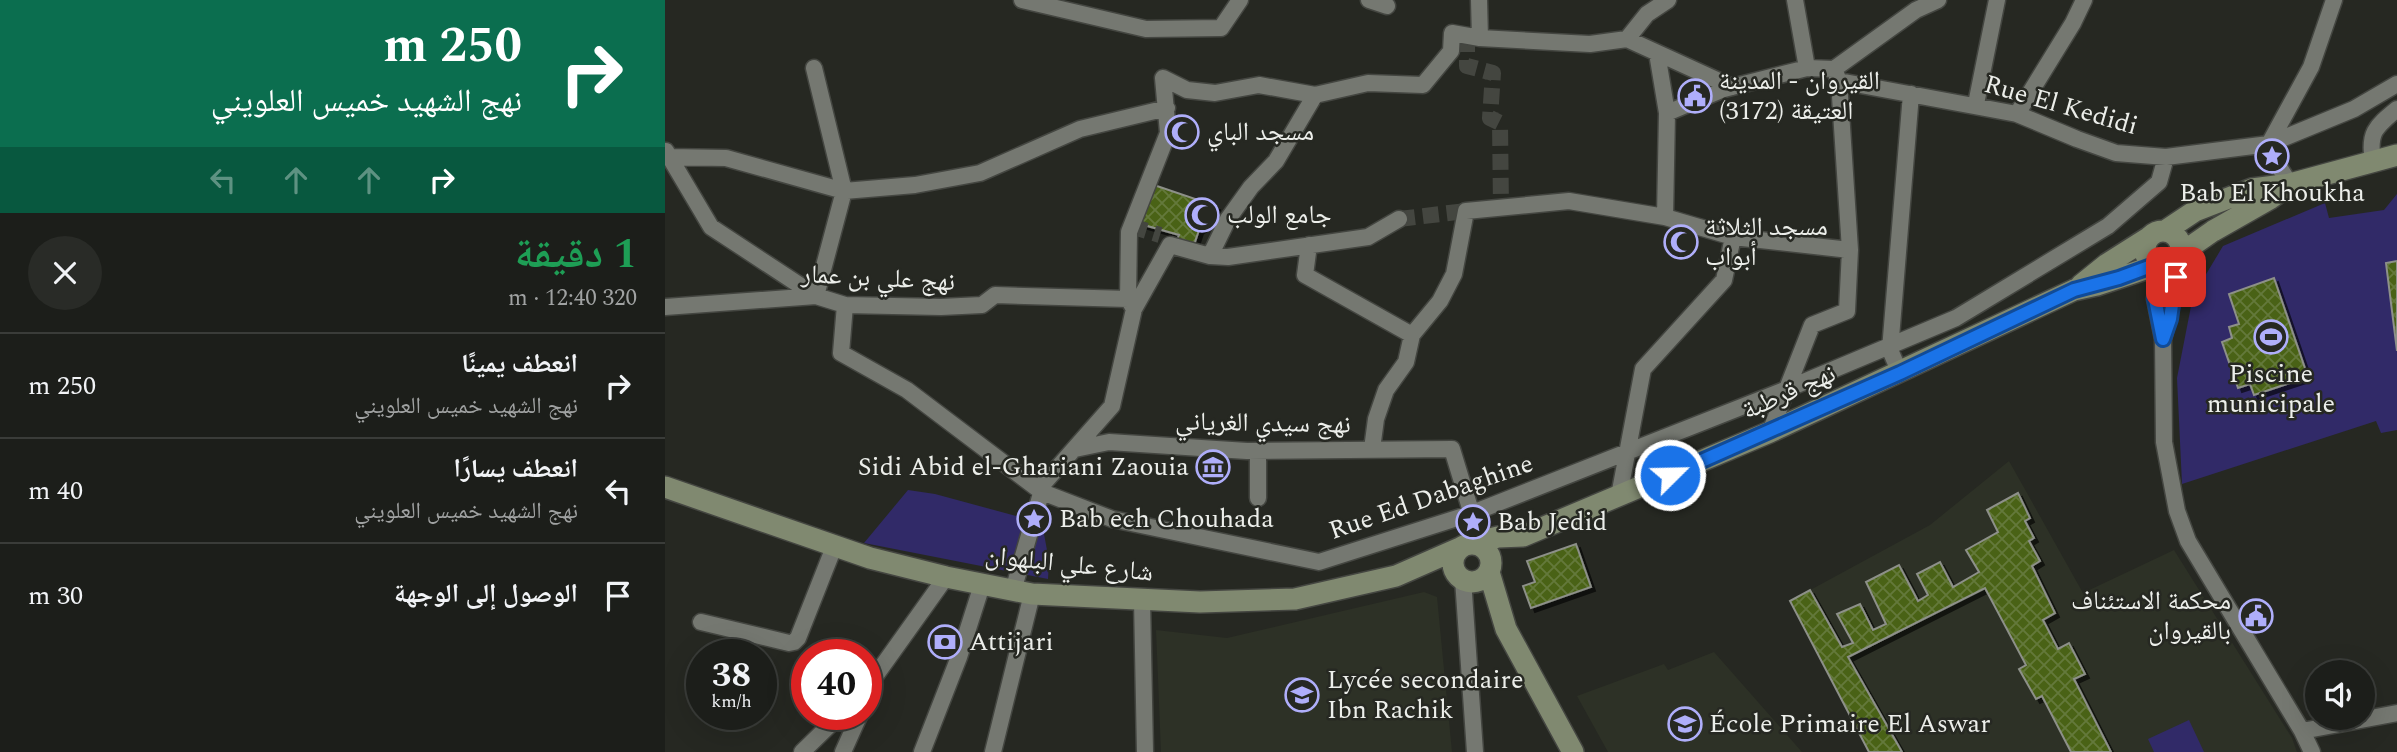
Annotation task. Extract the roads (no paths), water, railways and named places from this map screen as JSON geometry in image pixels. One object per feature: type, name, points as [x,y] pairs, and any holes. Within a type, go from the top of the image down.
[{"type":"street","points":[[1022,0],[1146,29],[1221,28],[1240,0]]},
{"type":"street","points":[[1369,0],[1387,6]]},
{"type":"street","points":[[1479,0],[1480,38]]},
{"type":"street","points":[[1627,39],[1647,14],[1668,0]]},
{"type":"street","points":[[1795,0],[1807,68]]},
{"type":"street","points":[[1770,432],[1812,325],[1847,311],[1850,250],[1837,75],[1916,10],[1938,0]]},
{"type":"street","points":[[1976,104],[1997,0]]},
{"type":"street","points":[[2017,114],[2073,23],[2084,0]]},
{"type":"street","points":[[2290,184],[2272,156],[2269,144],[2311,67],[2334,0]]},
{"type":"street","points":[[993,752],[1044,483],[1111,405],[1131,304],[1129,232],[1168,134],[1163,78],[1187,90],[1215,93],[1259,85],[1315,95],[1368,83],[1423,85],[1451,51],[1452,33],[1480,38],[1590,44],[1627,39],[1732,87]]},
{"type":"street","points":[[1657,53],[1667,113],[1665,217]]},
{"type":"street","points":[[667,153],[711,227],[815,296],[844,191],[814,68]]},
{"type":"street","name":"Rue El Kedidi","points":[[1667,113],[1732,87],[1807,68],[1911,94],[1976,104],[2017,114],[2116,153],[2166,156],[2269,144],[2354,109],[2397,84]]},
{"type":"street","points":[[1900,373],[1890,349],[1911,94]]},
{"type":"street","points":[[1210,256],[1229,219],[1251,187],[1276,161],[1315,95]]},
{"type":"street","points":[[667,153],[726,158],[844,191],[915,185],[980,173],[1080,129],[1167,108]]},
{"type":"street","points":[[2373,162],[2370,145],[2374,133],[2397,109]]},
{"type":"street","name":"نهج قرطبة","points":[[2074,290],[2107,264],[2195,211],[2252,189],[2290,184],[2397,155]]},
{"type":"street","name":"Rue Ed Dabaghine","points":[[845,305],[841,353],[907,390],[1042,492],[1112,519],[1319,562],[1470,513],[1956,318],[2108,226],[2159,182],[2166,156]]},
{"type":"street","name":"نهج قرطبة","points":[[1523,536],[1770,432],[2074,290],[2168,262],[2290,184]]},
{"type":"street","points":[[1371,449],[1376,419],[1386,390],[1406,362],[1412,335],[1440,300],[1454,274],[1466,211],[1569,201],[1665,217],[1733,237],[1850,250]]},
{"type":"street","points":[[1131,304],[1165,240],[1210,256],[1229,257],[1368,237],[1399,219]]},
{"type":"street","points":[[2168,262],[2149,262],[2144,250],[2156,234],[2171,233],[2180,242],[2168,262],[2155,299],[2163,339],[2164,442],[2177,511],[2189,541],[2312,752]]},
{"type":"street","points":[[1619,496],[1643,369],[1724,280],[1733,237]]},
{"type":"street","points":[[1309,246],[1305,275],[1412,335]]},
{"type":"street","name":"نهج علي بن عمار","points":[[665,307],[815,296],[845,305],[982,305],[995,295],[1131,304]]},
{"type":"street","name":"نهج سيدي الغرياني","points":[[1075,449],[1109,442],[1258,451],[1452,449],[1470,513]]},
{"type":"street","points":[[1258,451],[1258,498]]},
{"type":"street","name":"شارع علي البلهوان","points":[[665,487],[870,558],[946,578],[1023,593],[1200,602],[1295,599],[1396,576]]},
{"type":"street","points":[[1470,513],[1471,544]]},
{"type":"street","points":[[1396,576],[1471,544],[1498,537],[1523,536]]},
{"type":"street","points":[[1396,576],[1474,576],[1523,536]]},
{"type":"street","points":[[1475,752],[1474,576],[1489,554],[1484,548],[1471,544],[1457,552],[1453,565],[1474,576],[1486,605],[1506,629],[1573,752]]},
{"type":"street","points":[[701,622],[743,634],[794,642],[798,638],[834,547]]},
{"type":"street","points":[[882,670],[946,578]]},
{"type":"street","points":[[922,752],[959,657],[982,585]]},
{"type":"street","points":[[1142,600],[1145,752]]},
{"type":"street","points":[[2302,731],[2397,713]]},
{"type":"street","points":[[802,752],[825,730]]},
{"type":"street","points":[[843,752],[853,730]]},
{"type":"tunnel","points":[[1467,36],[1467,66],[1493,73],[1490,118],[1500,123],[1501,208]]},
{"type":"tunnel","points":[[1399,219],[1466,211]]},
{"type":"tunnel","points":[[1131,226],[1160,235]]},
{"type":"place","name":"القيروان - المدينة العتيقة (3172)","points":[[1695,96]]},
{"type":"place","name":"مسجد الباي","points":[[1182,132]]},
{"type":"place","name":"Bab El Khoukha","points":[[2272,156]]},
{"type":"place","name":"جامع الولب","points":[[1202,215]]},
{"type":"place","name":"مسجد الثلاثة أبواب","points":[[1681,242]]},
{"type":"place","name":"Piscine municipale","points":[[2271,337]]},
{"type":"place","name":"Sidi Abid el-Ghariani Zaouia","points":[[1213,467]]},
{"type":"place","name":"Bab ech Chouhada","points":[[1034,519]]},
{"type":"place","name":"Bab Jedid","points":[[1473,522]]},
{"type":"place","name":"محكمة الاستئناف بالقيروان","points":[[2256,616]]},
{"type":"place","name":"Attijari","points":[[945,642]]},
{"type":"place","name":"Lycée secondaire Ibn Rachik","points":[[1302,695]]},
{"type":"place","name":"École Primaire El Aswar","points":[[1685,724]]}]
